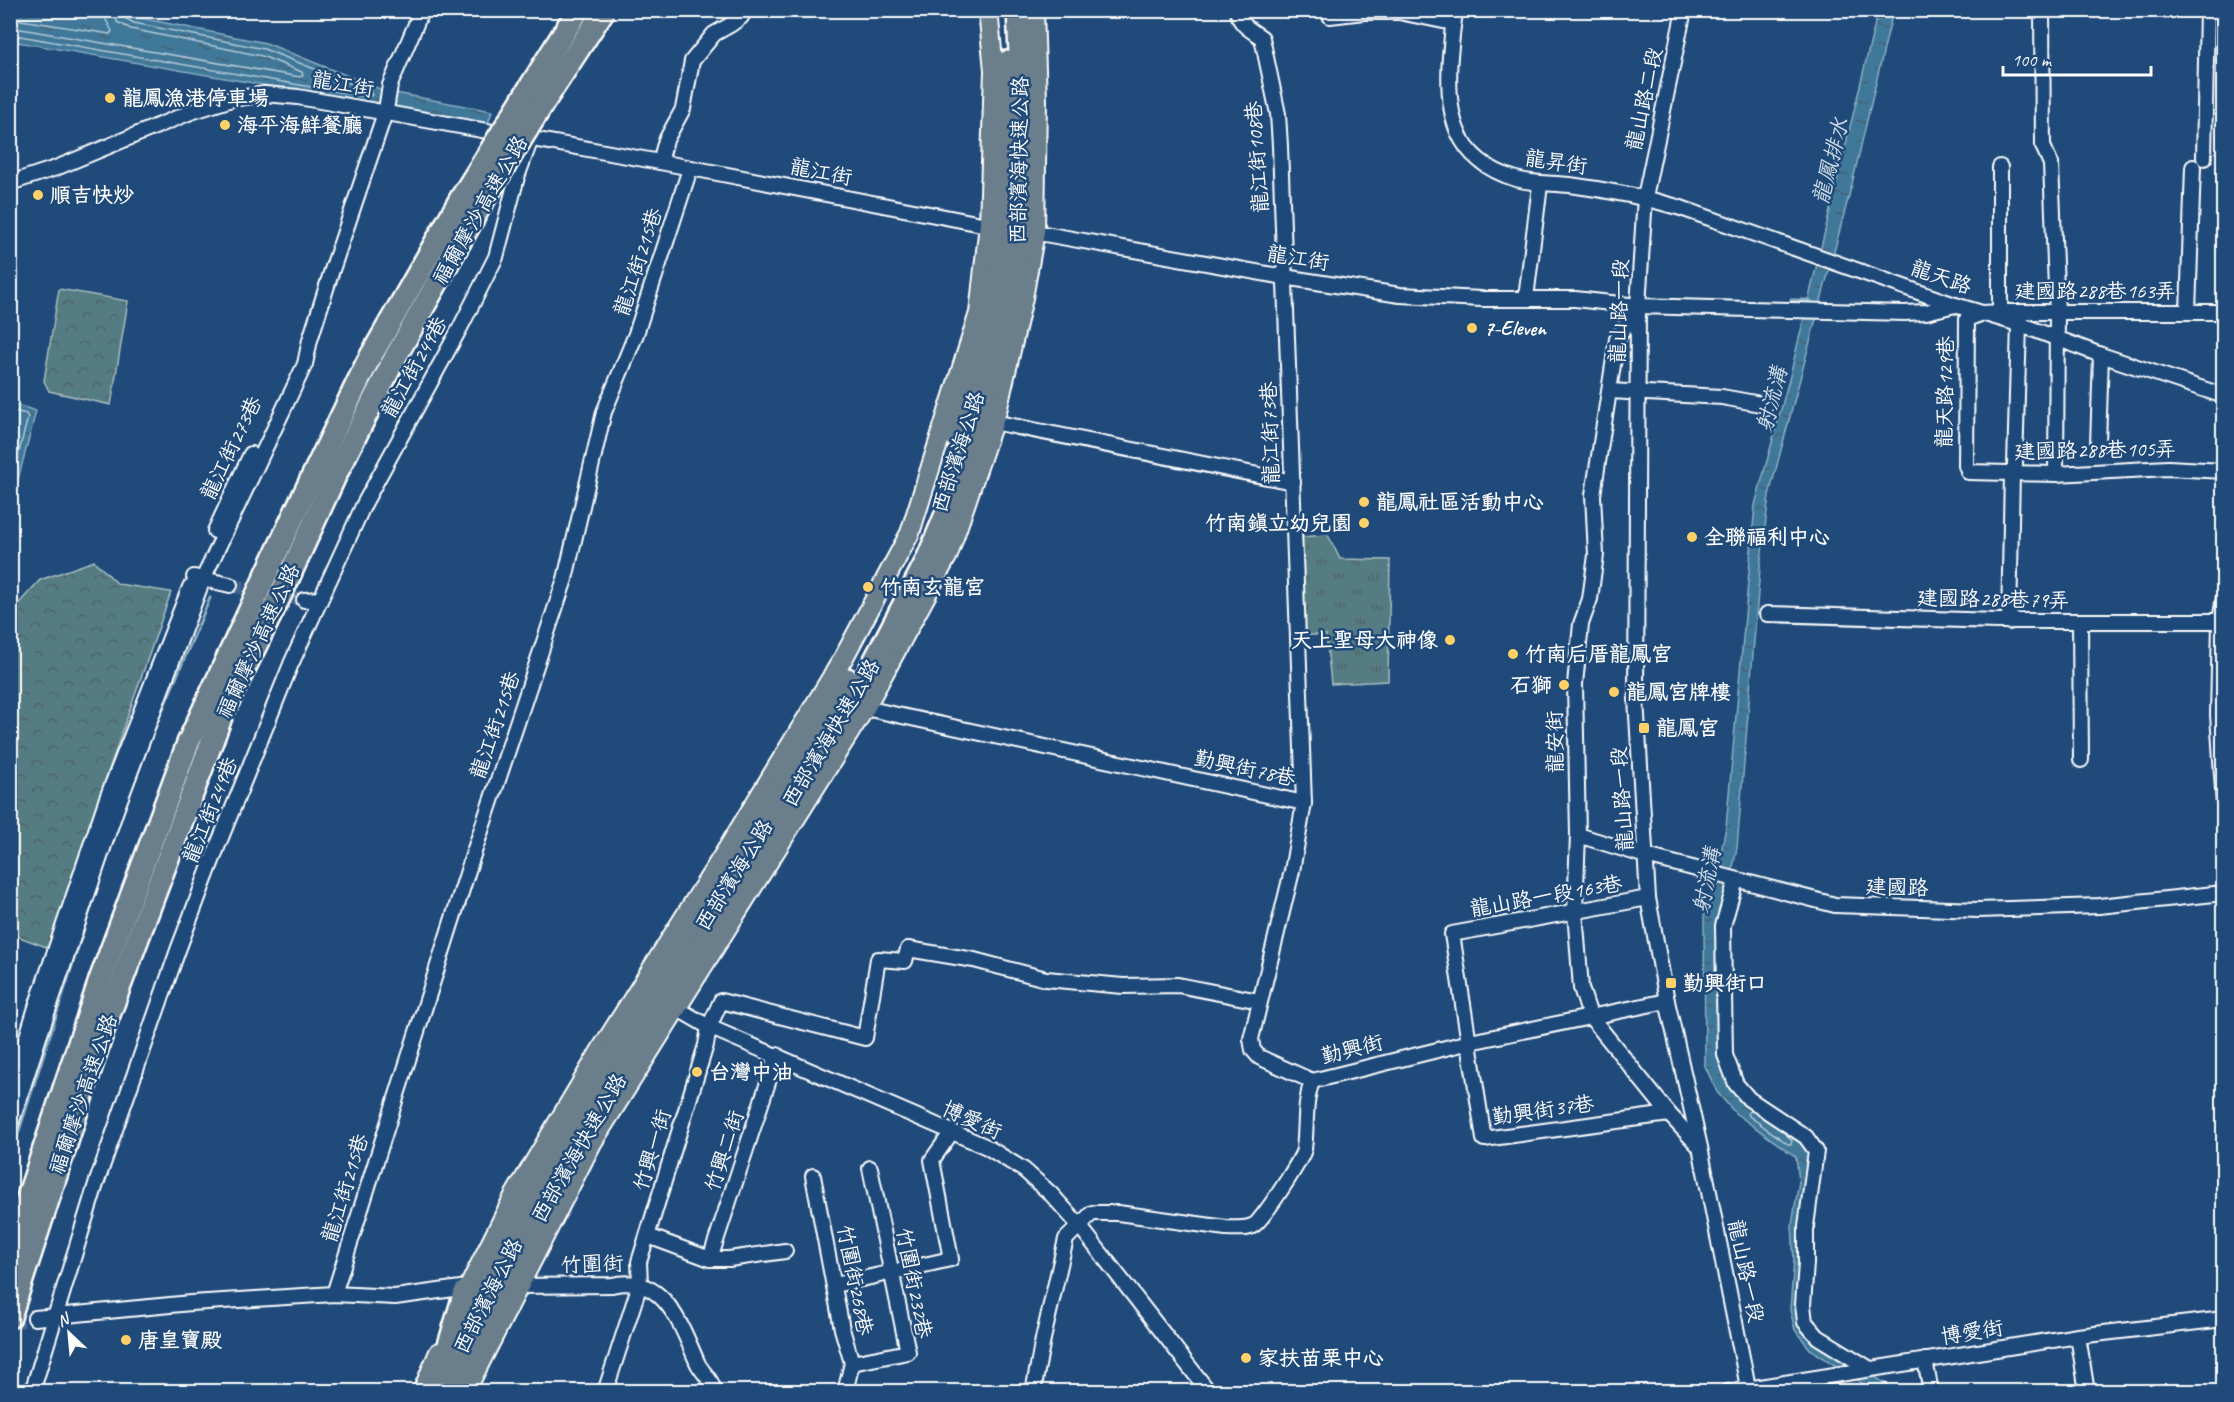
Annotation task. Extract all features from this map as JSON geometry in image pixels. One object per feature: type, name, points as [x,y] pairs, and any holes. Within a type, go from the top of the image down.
[{"type":"highway","name":"福爾摩沙高速公路","points":[[10,1251],[100,980],[188,743],[292,519],[368,363],[470,203],[578,10]]},
{"type":"highway","name":"福爾摩沙高速公路","points":[[10,1317],[103,1031],[223,712],[470,203],[542,105],[604,10]]},
{"type":"highway","name":"西部濱海快速公路","points":[[447,1391],[515,1260],[659,997],[853,669],[917,548],[945,480],[983,352],[1013,229],[1007,35],[1004,10]]},
{"type":"highway","name":"西部濱海快速公路","points":[[659,997],[867,675],[927,560],[958,483],[997,359],[1024,139],[1018,10]]},
{"type":"highway","points":[[900,645],[927,560]]},
{"type":"highway","points":[[765,787],[853,669]]},
{"type":"highway","points":[[447,1391],[518,1286]]},
{"type":"highway","points":[[447,1391],[467,1290]]},
{"type":"main road","name":"西部濱海公路","points":[[422,1392],[467,1290],[514,1196],[865,708],[948,555],[993,422],[1023,298],[988,10]]},
{"type":"main road","name":"西部濱海公路","points":[[518,1286],[592,1143],[659,997],[765,787],[844,657],[910,533],[979,313],[1013,229],[1037,100],[1034,10]]},
{"type":"street","name":"龍江街273巷","points":[[198,578],[305,364],[310,340],[386,111],[390,85],[422,10]]},
{"type":"street","points":[[661,159],[666,140],[683,109],[692,61],[714,34],[741,17],[745,10]]},
{"type":"street","name":"龍江街108巷","points":[[1237,10],[1239,20],[1245,28],[1262,38],[1278,114],[1284,277]]},
{"type":"street","name":"龍山路二段","points":[[1645,197],[1684,10]]},
{"type":"street","points":[[2042,10],[2043,146],[2051,164],[2057,313],[2056,474]]},
{"type":"street","points":[[2204,158],[2207,10]]},
{"type":"street","points":[[1330,16],[1364,12],[1399,12],[1454,17]]},
{"type":"street","name":"龍昇街","points":[[1454,17],[1448,91],[1454,126],[1471,152],[1494,170],[1515,179],[1540,185],[1563,185],[1645,197]]},
{"type":"street","name":"龍江街","points":[[10,183],[56,168],[191,112],[232,99],[265,94],[386,111],[531,139],[661,159],[690,169],[1013,229],[1400,295],[1482,299],[1575,299],[1638,306],[1904,313],[1926,312],[1955,305]]},
{"type":"street","name":"龍江街249巷","points":[[32,1392],[96,1184],[178,950],[256,751],[364,504],[460,328],[495,257],[517,177],[531,139]]},
{"type":"street","points":[[2000,166],[2001,312]]},
{"type":"street","points":[[2188,312],[2193,167]]},
{"type":"street","name":"龍江街215巷","points":[[334,1294],[471,861],[565,579],[604,412],[636,334],[690,169]]},
{"type":"street","points":[[1526,298],[1540,185]]},
{"type":"street","name":"龍天路","points":[[1645,197],[2223,396]]},
{"type":"street","name":"龍山路一段","points":[[1645,197],[1638,306],[1636,699],[1648,898],[1666,1001],[1700,1147],[1749,1390]]},
{"type":"street","name":"龍江街73巷","points":[[1284,277],[1304,803]]},
{"type":"street","name":"龍安街","points":[[1638,306],[1617,339],[1593,495],[1596,555],[1594,577],[1590,599],[1581,624],[1575,684],[1578,835],[1575,912],[1581,988],[1590,1016],[1669,1114],[1700,1147]]},
{"type":"street","name":"建國路288巷163弄","points":[[1967,319],[1983,313],[2001,312],[2223,312]]},
{"type":"street","name":"龍天路129巷","points":[[1967,319],[1967,469]]},
{"type":"street","points":[[2009,622],[2019,324]]},
{"type":"street","points":[[2098,444],[2101,355]]},
{"type":"street","points":[[1609,391],[1722,398],[1766,405]]},
{"type":"street","points":[[993,422],[1293,482]]},
{"type":"street","name":"建國路288巷105弄","points":[[1967,469],[2013,469],[2056,474],[2168,468],[2223,471]]},
{"type":"street","points":[[198,578],[230,585]]},
{"type":"street","points":[[10,1092],[37,1004],[107,798],[198,578]]},
{"type":"street","points":[[10,1128],[116,810],[198,578]]},
{"type":"street","points":[[2223,597],[2220,621],[2218,715],[2223,805]]},
{"type":"street","points":[[304,600],[321,599]]},
{"type":"street","name":"建國路288巷79弄","points":[[1767,614],[2009,622],[2220,621]]},
{"type":"street","points":[[2080,621],[2081,760]]},
{"type":"street","name":"勤興街78巷","points":[[865,708],[1304,803],[1292,871],[1251,1039],[1253,1050],[1260,1057],[1312,1081]]},
{"type":"street","name":"建國路","points":[[1578,835],[1646,856],[1835,905],[1978,910],[2099,906],[2223,892]]},
{"type":"street","points":[[1735,879],[1723,926],[1725,1055],[1736,1084],[1749,1099],[1806,1137],[1816,1151],[1806,1226],[1803,1305],[1805,1322],[1818,1337],[1860,1371]]},
{"type":"street","name":"龍山路一段163巷","points":[[1470,1042],[1452,934],[1648,898]]},
{"type":"street","name":"竹興一街","points":[[604,1392],[640,1284],[639,1262],[706,1045],[709,1027],[721,1001],[865,1038],[878,959],[905,961],[908,949],[974,960],[1046,979],[1123,986],[1178,985],[1259,1001]]},
{"type":"street","name":"博愛街","points":[[659,997],[709,1027],[987,1147],[1024,1170],[1051,1194],[1078,1224],[1209,1392]]},
{"type":"street","name":"勤興街","points":[[1078,1224],[1092,1213],[1118,1213],[1226,1228],[1243,1228],[1254,1225],[1265,1214],[1304,1152],[1306,1096],[1312,1081],[1470,1042],[1666,1001]]},
{"type":"street","name":"勤興街37巷","points":[[1470,1042],[1484,1139],[1669,1114]]},
{"type":"street","name":"竹興二街","points":[[710,1259],[777,1055]]},
{"type":"street","points":[[835,1285],[951,1259],[932,1160],[951,1133]]},
{"type":"street","name":"竹圍街232巷","points":[[852,1363],[908,1352],[870,1168]]},
{"type":"street","name":"竹圍街268巷","points":[[813,1176],[842,1329],[852,1363],[845,1392]]},
{"type":"street","points":[[1034,1392],[1043,1339],[1066,1239],[1078,1224]]},
{"type":"street","points":[[648,1236],[710,1259],[729,1259],[784,1251]]},
{"type":"street","name":"竹圍街","points":[[518,1286],[612,1285],[626,1282],[640,1284],[661,1296],[675,1315],[699,1367],[714,1387],[714,1392]]},
{"type":"street","points":[[35,1318],[191,1303],[334,1294],[395,1297],[467,1290]]},
{"type":"street","name":"博愛街","points":[[1728,1392],[2078,1336],[2223,1319]]},
{"type":"street","points":[[2078,1336],[2087,1392]]},
{"type":"street","points":[[1924,1360],[1931,1392]]},
{"type":"green space","points":[[59,289],[128,301],[111,405],[49,391],[44,381]]},
{"type":"green space","points":[[1328,535],[1340,559],[1390,560],[1388,681],[1331,684],[1326,635],[1304,635],[1301,537]]},
{"type":"green space","points":[[94,561],[118,584],[171,592],[49,948],[11,934],[10,613],[40,580]]},
{"type":"water","points":[[11,11],[121,11],[136,17],[266,43],[385,91],[492,111],[488,124],[18,42],[11,80]]},
{"type":"water","points":[[1878,11],[1893,11],[1851,188],[1769,495],[1760,568],[1737,848],[1718,940],[1724,1070],[1803,1141],[1810,1154],[1800,1305],[1819,1341],[1897,1391],[1875,1391],[1868,1387],[1810,1349],[1795,1330],[1790,1310],[1794,1260],[1792,1225],[1799,1181],[1796,1157],[1735,1113],[1717,1092],[1705,1066],[1704,916],[1716,878],[1726,827],[1755,505],[1790,376]]},
{"type":"water","points":[[11,403],[36,411],[14,495],[10,495]]},
{"type":"waterway","name":"龍鳳排水","points":[[1791,300],[1810,300]]},
{"type":"waterway","points":[[116,830],[152,735],[210,598]]},
{"type":"waterway","points":[[10,1159],[102,873]]},
{"type":"tunnel","points":[[230,585],[304,600]]},
{"type":"tunnel","points":[[10,1323],[35,1318]]},
{"type":"place","name":"龍鳳漁港停車場","points":[[110,98]]},
{"type":"place","name":"海平海鮮餐廳","points":[[225,125]]},
{"type":"place","name":"順吉快炒","points":[[38,195]]},
{"type":"place","name":"7-Eleven","points":[[1472,328]]},
{"type":"place","name":"龍鳳社區活動中心","points":[[1364,502]]},
{"type":"place","name":"竹南鎮立幼兒園","points":[[1364,523]]},
{"type":"place","name":"全聯福利中心","points":[[1692,537]]},
{"type":"place","name":"竹南玄龍宮","points":[[868,587]]},
{"type":"place","name":"天上聖母大神像","points":[[1450,640]]},
{"type":"place","name":"竹南后厝龍鳳宮","points":[[1513,654]]},
{"type":"place","name":"石獅","points":[[1564,685]]},
{"type":"place","name":"龍鳳宮牌樓","points":[[1614,692]]},
{"type":"place","name":"龍鳳宮","points":[[1644,728]]},
{"type":"place","name":"勤興街口","points":[[1671,983]]},
{"type":"place","name":"台灣中油","points":[[697,1072]]},
{"type":"place","name":"唐皇寶殿","points":[[126,1340]]},
{"type":"place","name":"家扶苗栗中心","points":[[1246,1358]]},
{"type":"water label","name":"射流溝","points":[[1771,399]]},
{"type":"water label","name":"射流溝","points":[[1706,880]]}]
